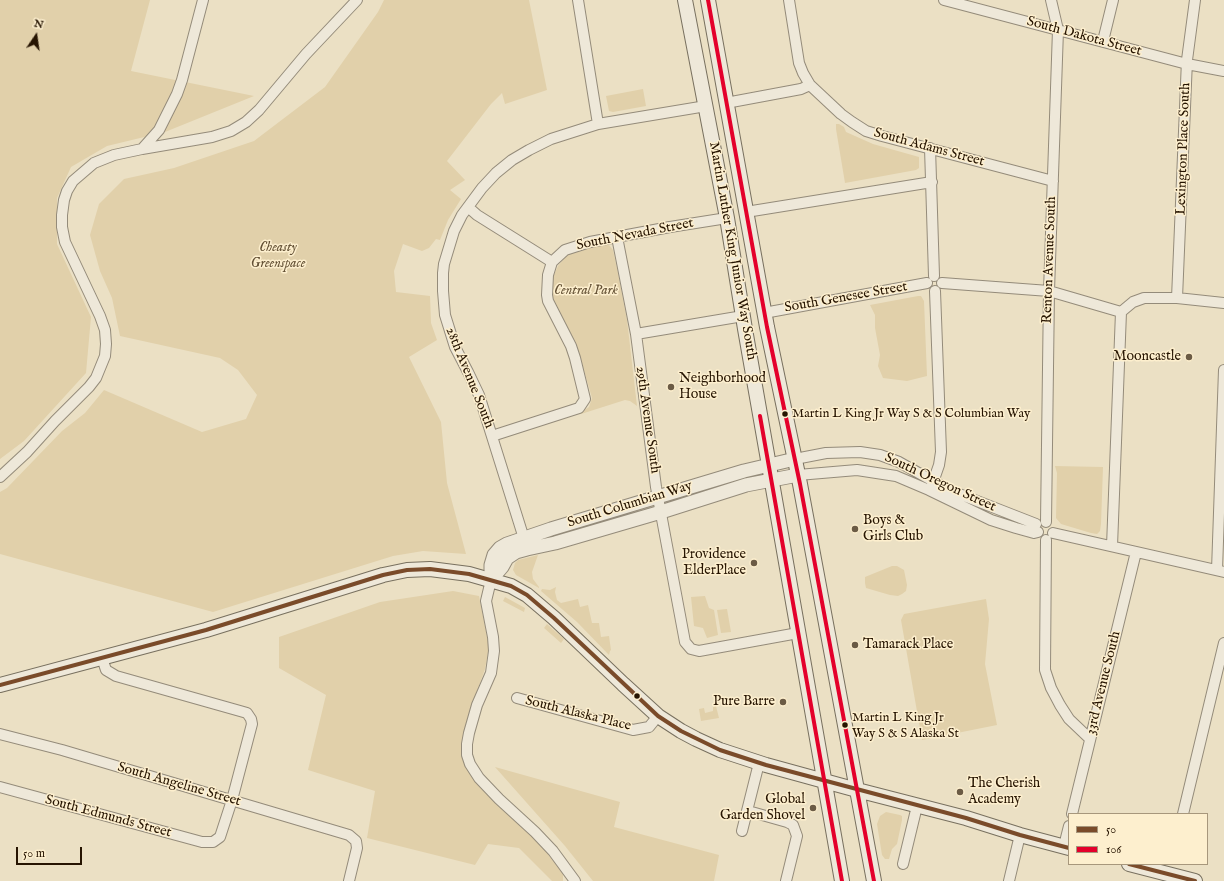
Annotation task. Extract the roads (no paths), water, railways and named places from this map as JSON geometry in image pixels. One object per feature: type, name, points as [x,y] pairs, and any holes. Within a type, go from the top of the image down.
[{"type":"main road","name":"Martin Luther King Junior Way South","points":[[686,0],[727,218],[842,881]]},
{"type":"main road","name":"Martin Luther King Junior Way South","points":[[708,0],[764,313],[795,459],[874,881]]},
{"type":"main road","points":[[0,685],[206,630],[369,578],[419,569],[444,570],[469,574],[511,586],[527,595],[542,607],[658,716],[681,731],[720,750],[824,781],[966,818],[1020,835],[1066,847]]},
{"type":"main road","points":[[1137,865],[1170,869],[1195,881]]},
{"type":"street","points":[[142,149],[159,130],[177,94],[203,0]]},
{"type":"street","points":[[0,477],[27,452],[89,387],[96,378],[105,356],[105,330],[100,316],[65,242],[62,227],[62,215],[67,191],[73,181],[94,163],[114,155],[212,137],[231,130],[246,122],[259,110],[306,54],[357,0]]},
{"type":"street","points":[[578,0],[598,124]]},
{"type":"street","name":"South Adams Street","points":[[789,0],[799,63],[803,73],[810,85],[841,114],[866,131],[1053,181]]},
{"type":"street","name":"South Dakota Street","points":[[944,0],[1187,64],[1224,71]]},
{"type":"street","name":"Renton Avenue South","points":[[1040,526],[1058,30],[1051,0]]},
{"type":"street","points":[[1103,41],[1113,0]]},
{"type":"street","name":"Lexington Place South","points":[[1178,298],[1187,64],[1195,0]]},
{"type":"street","points":[[726,103],[801,89],[810,85]]},
{"type":"street","points":[[492,436],[579,408],[585,396],[571,346],[546,295],[548,275],[552,262],[477,215],[468,207],[482,188],[496,173],[512,160],[551,139],[598,124],[706,106]]},
{"type":"street","points":[[929,490],[934,480],[941,452],[930,148]]},
{"type":"street","points":[[746,212],[932,182]]},
{"type":"street","name":"28th Avenue South","points":[[468,207],[454,231],[444,264],[443,303],[445,315],[452,338],[474,384],[492,436],[525,544]]},
{"type":"street","name":"South Nevada Street","points":[[552,262],[564,250],[574,246],[727,218]]},
{"type":"street","name":"29th Avenue South","points":[[617,237],[636,334],[658,497],[685,642],[695,651],[798,633]]},
{"type":"street","name":"South Genesee Street","points":[[764,313],[935,283],[1049,291],[1120,312]]},
{"type":"street","points":[[1112,546],[1120,312],[1133,302],[1144,298],[1178,298],[1224,302]]},
{"type":"street","points":[[636,334],[743,316]]},
{"type":"street","points":[[1050,536],[1112,546],[1221,571],[1224,370]]},
{"type":"street","name":"South Oregon Street","points":[[795,459],[826,453],[860,452],[880,455],[899,462],[955,492],[1040,526],[1034,533],[990,520],[929,490],[896,476],[857,470],[798,475]]},
{"type":"street","name":"South Columbian Way","points":[[525,544],[555,543],[661,512],[746,485],[795,459]]},
{"type":"street","name":"South Columbian Way","points":[[491,580],[502,568],[507,558],[525,544],[551,529],[744,471],[798,475]]},
{"type":"street","points":[[1040,526],[1052,528],[1050,536],[1045,670],[1050,688],[1069,719],[1090,739]]},
{"type":"street","name":"33rd Avenue South","points":[[1072,813],[1136,552]]},
{"type":"street","points":[[491,580],[486,600],[494,637],[491,673],[477,705],[469,733],[467,755],[470,764],[479,778],[553,851],[572,879]]},
{"type":"street","points":[[1183,813],[1224,643]]},
{"type":"street","points":[[102,658],[106,670],[116,676],[246,713],[251,719],[252,724],[232,800]]},
{"type":"street","name":"South Alaska Place","points":[[516,698],[633,730],[649,727],[658,716]]},
{"type":"street","name":"South Angeline Street","points":[[0,734],[232,800],[348,835],[356,841],[357,848],[349,881]]},
{"type":"street","points":[[742,830],[748,811],[759,762]]},
{"type":"street","name":"South Edmunds Street","points":[[0,788],[208,843],[217,840],[222,833],[232,800]]},
{"type":"street","points":[[903,864],[917,806]]},
{"type":"street","points":[[748,811],[793,825],[796,836],[786,881]]},
{"type":"street","points":[[1066,847],[1068,833]]},
{"type":"street","points":[[1009,881],[1020,835]]},
{"type":"place","name":"Mooncastle","points":[[1189,357]]},
{"type":"place","name":"Neighborhood House","points":[[671,387]]},
{"type":"place","name":"Martin L King Jr Way S & S Columbian Way","points":[[785,414]]},
{"type":"place","name":"Boys & Girls Club","points":[[855,529]]},
{"type":"place","name":"Providence ElderPlace","points":[[754,563]]},
{"type":"place","name":"Tamarack Place","points":[[855,645]]},
{"type":"place","name":"Pure Barre","points":[[783,702]]},
{"type":"place","name":"Martin L King Jr Way S & S Alaska St","points":[[845,725]]},
{"type":"place","name":"The Cherish Academy","points":[[960,792]]},
{"type":"place","name":"Global Garden Shovel","points":[[813,808]]},
{"type":"park label","name":"Cheasty Greenspace","points":[[278,256]]},
{"type":"park label","name":"Central Park","points":[[586,291]]}]
